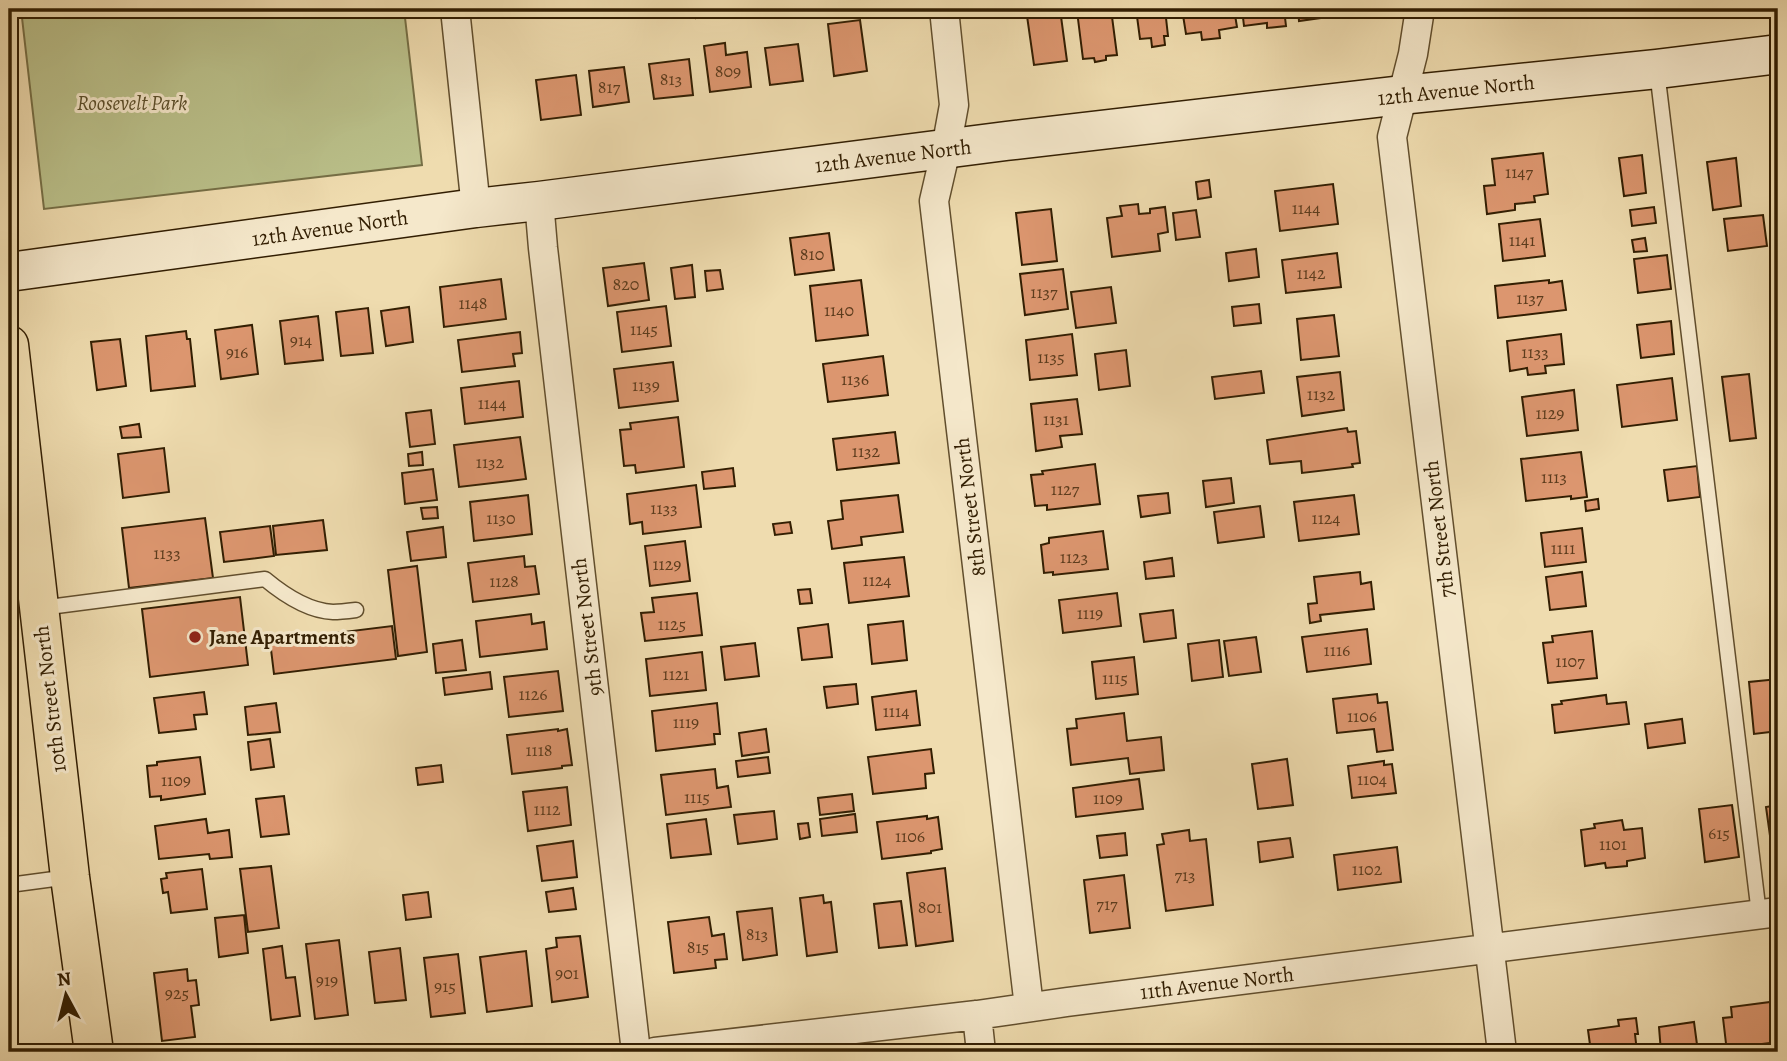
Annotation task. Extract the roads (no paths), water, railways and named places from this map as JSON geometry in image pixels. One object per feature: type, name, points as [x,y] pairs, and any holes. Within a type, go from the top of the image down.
[{"type":"main road","name":"12th Avenue North","points":[[9,272],[476,208],[1006,141],[1778,54]]},
{"type":"main road","name":"10th Street North","points":[[9,345],[70,877],[94,1052]]},
{"type":"street","points":[[455,9],[476,208]]},
{"type":"street","name":"8th Street North","points":[[944,9],[954,105],[934,201],[1030,1007]]},
{"type":"street","name":"7th Street North","points":[[1420,9],[1413,54],[1392,137],[1502,1052]]},
{"type":"street","name":"9th Street North","points":[[539,201],[542,248],[636,1052]]},
{"type":"street","name":"11th Avenue North","points":[[655,1052],[977,1014],[1769,913]]},
{"type":"street","points":[[977,1014],[981,1052]]},
{"type":"lane","points":[[1657,69],[1769,913]]},
{"type":"lane","points":[[40,608],[265,579],[278,591],[311,607],[331,612],[356,610]]},
{"type":"lane","points":[[9,884],[70,877]]},
{"type":"place","name":"Jane Apartments","points":[[195,637]]},
{"type":"park label","name":"Roosevelt Park","points":[[132,103]]}]
